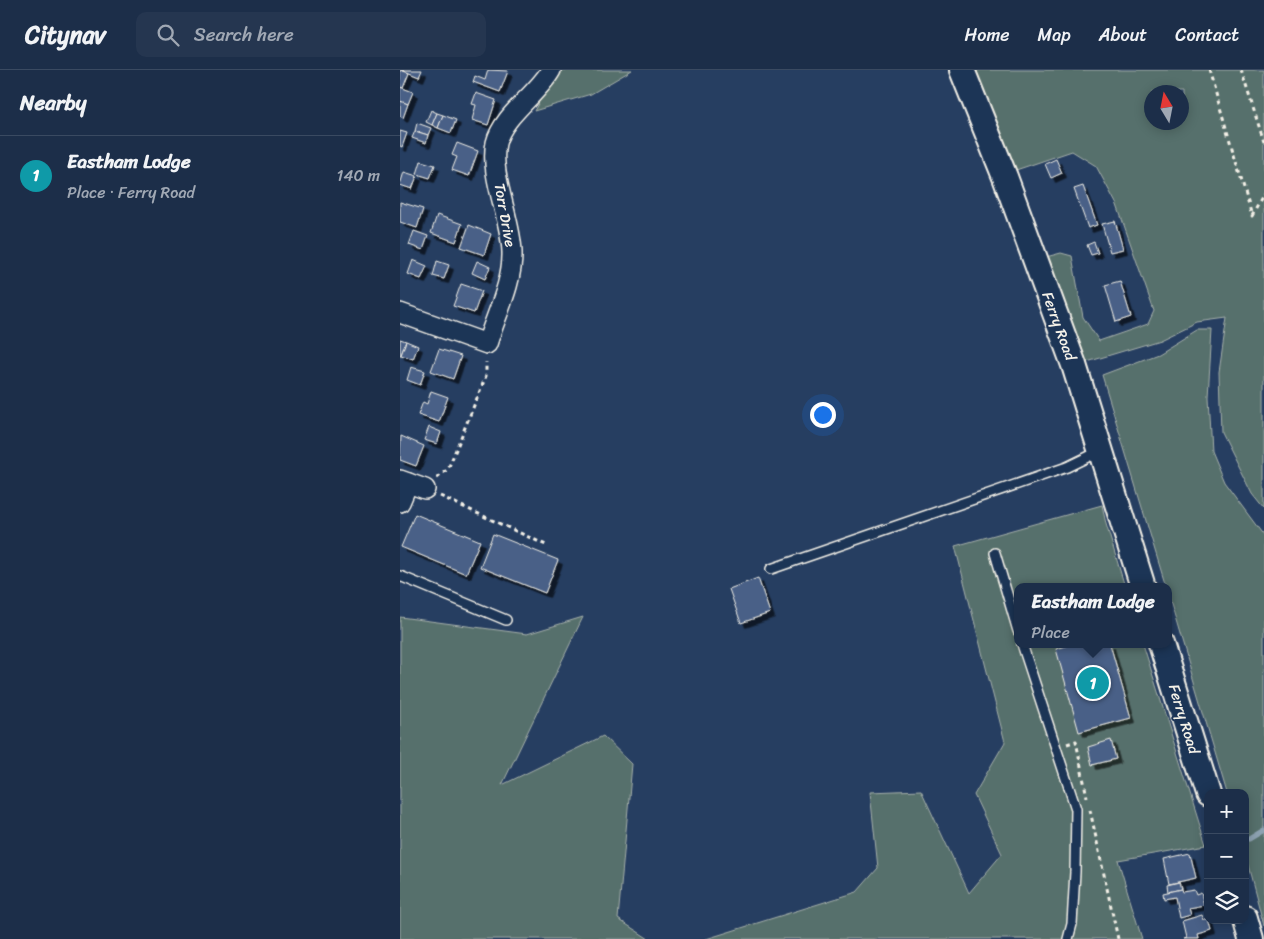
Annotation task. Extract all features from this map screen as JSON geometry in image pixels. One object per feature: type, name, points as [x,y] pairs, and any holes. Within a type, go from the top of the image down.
[{"type":"street","name":"Torr Drive","points":[[487,344],[510,272],[512,253],[509,222],[496,171],[496,141],[506,125],[551,70]]},
{"type":"street","name":"Ferry Road","points":[[962,70],[1005,177],[1074,365],[1142,583]]},
{"type":"street","points":[[400,312],[487,344]]},
{"type":"street","points":[[400,502],[411,484]]},
{"type":"street","name":"Ferry Road","points":[[1162,648],[1206,789]]},
{"type":"street","points":[[1247,924],[1251,939]]},
{"type":"lane","points":[[771,569],[1067,467],[1100,451]]},
{"type":"lane","points":[[995,553],[1014,617]]},
{"type":"lane","points":[[400,576],[506,620]]},
{"type":"lane","points":[[1023,648],[1076,809],[1076,872],[1072,924],[1068,939]]},
{"type":"path","points":[[1209,70],[1252,216],[1264,194]]},
{"type":"path","points":[[1241,70],[1264,142]]},
{"type":"path","points":[[411,484],[448,469],[486,376],[487,344]]},
{"type":"path","points":[[411,484],[548,546]]},
{"type":"path","points":[[1056,747],[1076,741],[1118,939]]},
{"type":"green space","points":[[557,70],[632,70],[591,94],[534,111]]},
{"type":"green space","points":[[973,70],[1264,70],[1264,509],[1252,494],[1221,432],[1219,372],[1227,318],[1197,322],[1160,340],[1087,362],[1046,257],[1061,253],[1072,256],[1083,317],[1099,341],[1148,324],[1154,311],[1117,205],[1096,166],[1072,151],[1013,171]]},
{"type":"green space","points":[[1197,330],[1212,330],[1208,396],[1211,451],[1224,482],[1264,536],[1264,926],[1249,869],[1249,789],[1226,789],[1172,607],[1172,583],[1165,583],[1102,375],[1158,354]]},
{"type":"green space","points":[[1102,505],[1124,583],[1014,583],[1014,648],[1144,648],[1204,839],[1204,845],[1118,860],[1142,939],[706,939],[857,892],[878,868],[870,792],[921,790],[969,893],[1002,854],[974,795],[1005,742],[955,546]]},
{"type":"green space","points":[[400,617],[527,634],[583,617],[502,785],[603,736],[632,764],[618,919],[649,939],[400,939]]},
{"type":"building","points":[[400,70],[409,73],[403,88],[400,87]]},
{"type":"building","points":[[402,70],[422,70],[419,77]]},
{"type":"building","points":[[488,70],[508,71],[500,92],[473,82],[475,76],[485,80]]},
{"type":"building","points":[[400,87],[413,92],[408,104],[400,101]]},
{"type":"building","points":[[476,93],[496,100],[488,125],[472,120],[476,105],[472,104]]},
{"type":"building","points":[[400,101],[408,104],[403,118],[400,116]]},
{"type":"building","points":[[431,110],[437,113],[432,125],[426,122]]},
{"type":"building","points":[[437,113],[443,115],[438,128],[432,125]]},
{"type":"building","points":[[443,115],[456,120],[451,133],[438,128]]},
{"type":"building","points":[[417,123],[431,128],[428,135],[415,131]]},
{"type":"building","points":[[400,131],[407,133],[402,147],[400,146]]},
{"type":"building","points":[[415,131],[428,135],[426,143],[412,138]]},
{"type":"building","points":[[457,143],[478,151],[469,176],[452,170],[457,157],[452,155]]},
{"type":"building","points":[[1056,159],[1062,173],[1051,178],[1045,164]]},
{"type":"building","points":[[421,161],[435,165],[430,178],[417,174]]},
{"type":"building","points":[[404,172],[417,176],[412,189],[400,185]]},
{"type":"building","points":[[1083,186],[1097,225],[1088,228],[1074,189]]},
{"type":"building","points":[[400,202],[423,209],[417,228],[400,222]]},
{"type":"building","points":[[437,215],[462,224],[456,242],[431,233]]},
{"type":"building","points":[[1115,221],[1123,249],[1110,252],[1102,224]]},
{"type":"building","points":[[469,225],[491,234],[484,255],[461,247]]},
{"type":"building","points":[[414,231],[428,236],[423,250],[409,245]]},
{"type":"building","points":[[1094,242],[1098,253],[1091,255],[1087,245]]},
{"type":"building","points":[[413,260],[427,266],[421,279],[408,274]]},
{"type":"building","points":[[437,261],[449,265],[444,279],[433,276]]},
{"type":"building","points":[[477,261],[490,267],[485,279],[472,273]]},
{"type":"building","points":[[1120,281],[1131,317],[1116,322],[1105,285]]},
{"type":"building","points":[[461,284],[482,291],[474,313],[453,306]]},
{"type":"building","points":[[400,339],[406,341],[401,355],[400,355]]},
{"type":"building","points":[[406,341],[418,346],[413,359],[401,355]]},
{"type":"building","points":[[439,349],[461,356],[453,379],[431,371]]},
{"type":"building","points":[[411,367],[425,371],[420,385],[407,380]]},
{"type":"building","points":[[431,391],[448,397],[439,422],[418,415],[423,402],[427,404]]},
{"type":"building","points":[[429,427],[441,432],[437,444],[424,440]]},
{"type":"building","points":[[401,436],[424,446],[416,466],[400,460]]},
{"type":"building","points":[[415,514],[480,541],[466,574],[401,547]]},
{"type":"building","points":[[493,534],[558,560],[545,593],[480,567]]},
{"type":"building","points":[[758,578],[770,613],[741,623],[729,589]]},
{"type":"building","points":[[1111,648],[1131,718],[1079,732],[1056,649]]},
{"type":"building","points":[[1111,740],[1116,759],[1092,765],[1088,747]]},
{"type":"building","points":[[1190,853],[1196,878],[1169,884],[1164,859]]},
{"type":"building","points":[[1179,882],[1181,889],[1168,892],[1167,885]]},
{"type":"building","points":[[1181,889],[1182,892],[1194,890],[1196,895],[1201,893],[1204,905],[1188,908],[1190,915],[1179,918],[1175,897],[1164,899],[1163,893]]},
{"type":"building","points":[[1202,915],[1204,924],[1210,924],[1212,931],[1198,935],[1199,939],[1183,939],[1186,938],[1182,921]]},
{"type":"waterway","points":[[1249,839],[1264,830]]},
{"type":"place","name":"Eastham Lodge","points":[[1093,683]]}]
